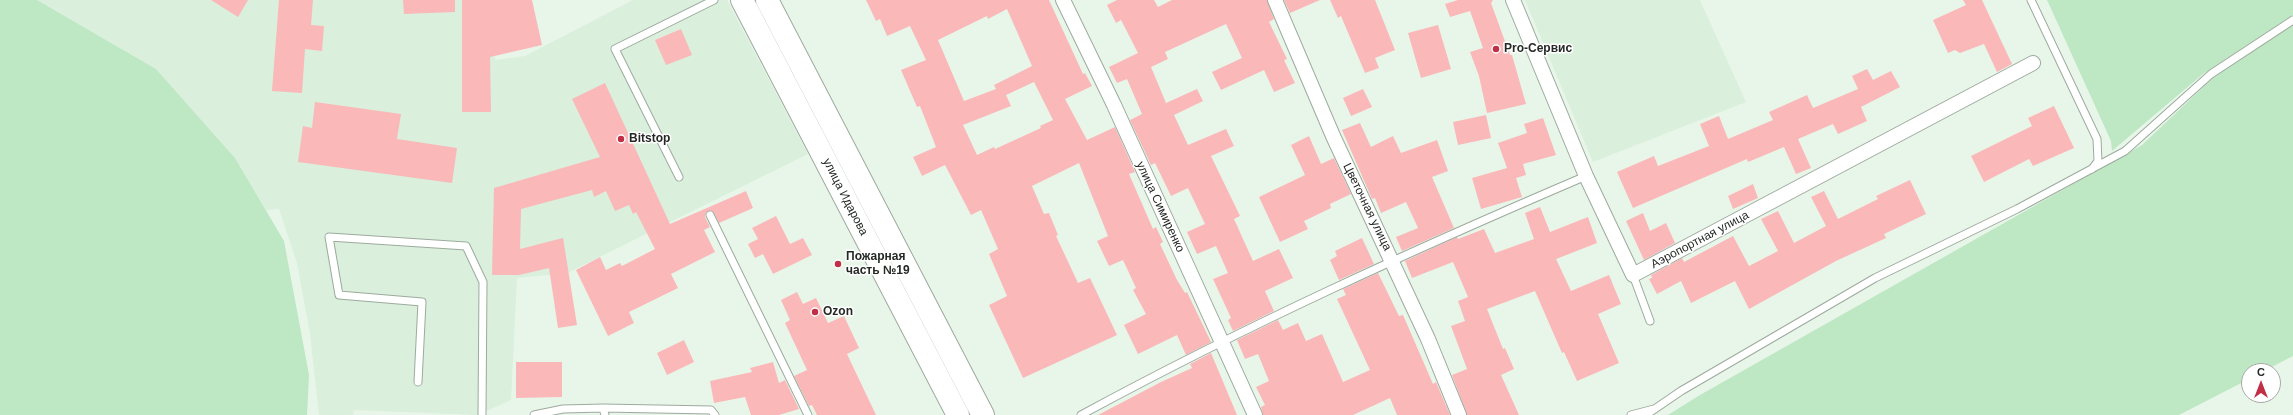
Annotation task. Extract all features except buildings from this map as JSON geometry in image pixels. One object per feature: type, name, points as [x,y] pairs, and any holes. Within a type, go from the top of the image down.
[{"type":"main road","name":"улица Идарова","points":[[742,0],[958,415]]},
{"type":"main road","name":"улица Идарова","points":[[767,0],[983,415]]},
{"type":"street","name":"улица Симиренко","points":[[1064,0],[1255,415]]},
{"type":"street","name":"Цветочная улица","points":[[1275,0],[1333,136],[1392,260],[1459,415]]},
{"type":"street","points":[[1513,0],[1586,176],[1633,276]]},
{"type":"street","name":"Аэропортная улица","points":[[1633,276],[2032,63]]},
{"type":"lane","points":[[679,177],[615,49],[714,0]]},
{"type":"lane","points":[[2031,0],[2097,138],[2098,161],[2091,171]]},
{"type":"lane","points":[[1646,415],[1681,391],[1875,278],[2091,171],[2125,152],[2211,74],[2293,20]]},
{"type":"lane","points":[[1081,415],[1222,341],[1392,260],[1586,176]]},
{"type":"lane","points":[[710,215],[808,415]]},
{"type":"lane","points":[[418,382],[422,302],[339,295],[329,237],[466,246],[483,282],[482,415]]},
{"type":"lane","points":[[1633,276],[1650,321]]},
{"type":"lane","points":[[534,415],[564,409],[604,411],[711,410],[715,415]]},
{"type":"lane","points":[[1631,415],[1643,410],[1655,409]]},
{"type":"shaded area","points":[[37,0],[498,0],[495,60],[525,56],[633,0],[727,0],[808,154],[567,273],[517,278],[511,400],[478,415],[354,410],[353,415],[319,415],[310,334],[297,263],[279,209],[266,210],[235,158],[156,69]]},
{"type":"shaded area","points":[[1525,0],[1700,0],[1746,102],[1593,162]]},
{"type":"green space","points":[[0,0],[37,0],[156,69],[235,158],[284,241],[309,375],[307,415],[0,415]]},
{"type":"green space","points":[[2047,0],[2293,0],[2293,15],[2203,74],[2112,151],[2111,141]]},
{"type":"green space","points":[[2293,24],[2293,356],[2279,363],[2241,363],[2241,383],[2179,415],[1668,415],[1700,395],[2142,145],[2214,77]]},
{"type":"place","name":"Pro-Сервис","points":[[1496,49]]},
{"type":"place","name":"Bitstop","points":[[621,139]]},
{"type":"place","name":"Пожарная часть №19","points":[[838,264]]},
{"type":"place","name":"Ozon","points":[[815,312]]}]
